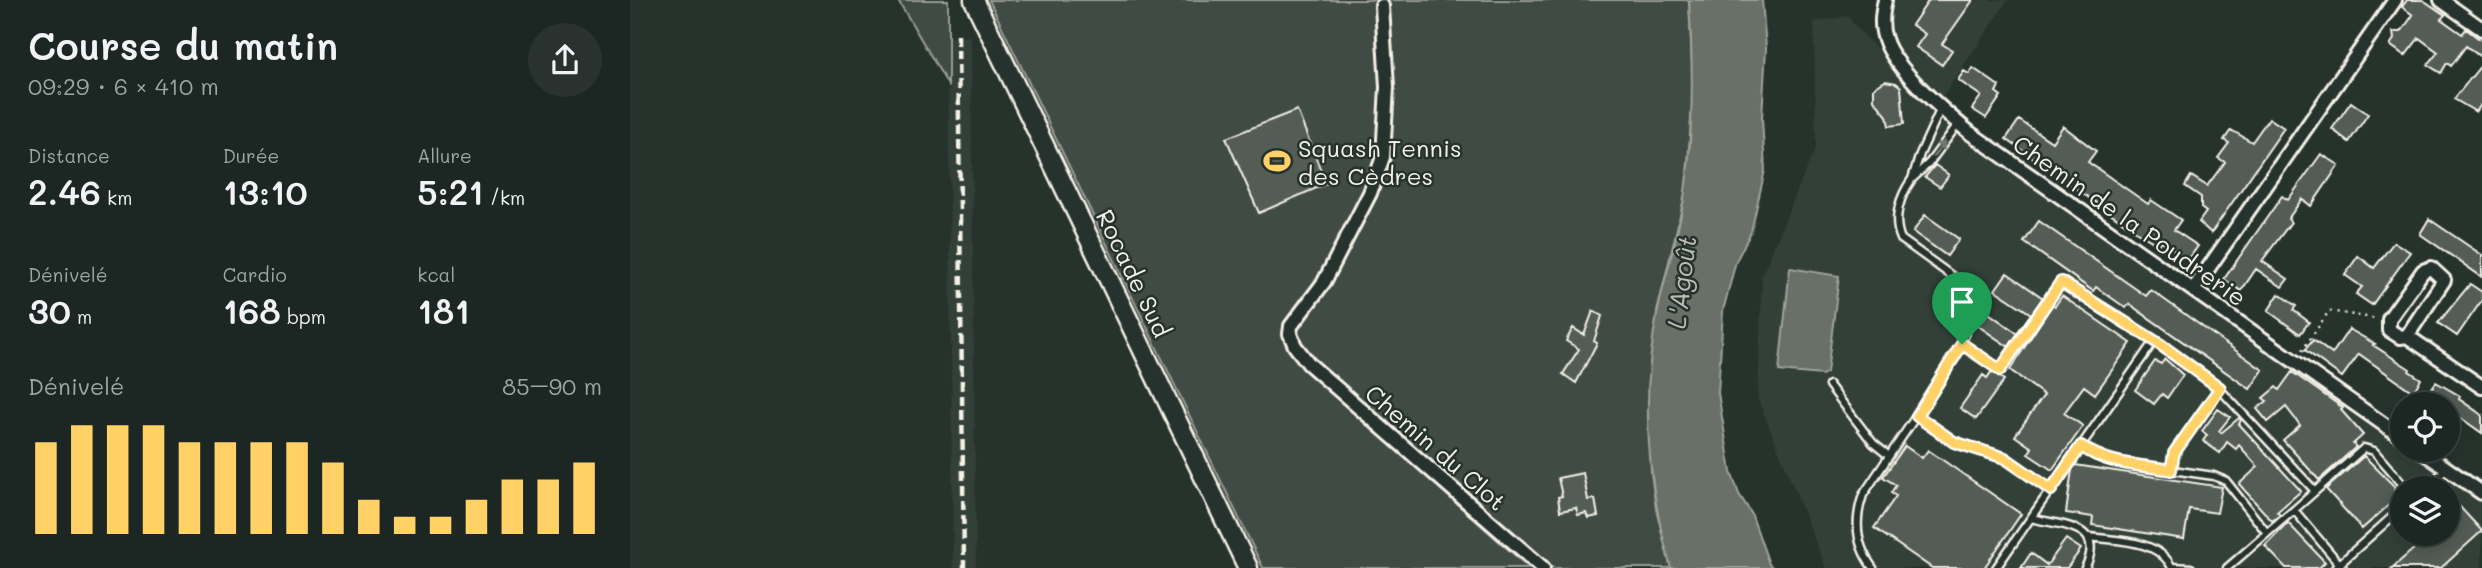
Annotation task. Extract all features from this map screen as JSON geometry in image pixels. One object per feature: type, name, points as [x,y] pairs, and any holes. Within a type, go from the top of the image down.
[{"type":"main road","name":"Rocade Sud","points":[[974,0],[1248,568]]},
{"type":"street","name":"Chemin de la Poudrerie","points":[[1885,0],[1881,19],[1885,39],[1894,57],[1958,123],[2390,429]]},
{"type":"street","points":[[2193,290],[2395,0]]},
{"type":"street","points":[[2441,0],[2482,29]]},
{"type":"street","name":"Chemin du Clot","points":[[1382,6],[1387,87],[1380,172],[1324,282],[1306,309],[1298,331],[1302,357],[1543,568]]},
{"type":"street","points":[[2407,336],[2443,284],[2443,277],[2431,268],[2423,271],[2388,321],[2389,330],[2400,337],[2407,336],[2482,387]]},
{"type":"street","points":[[2437,462],[2482,493]]},
{"type":"lane","points":[[1873,568],[1859,543],[1857,518],[1863,495],[1962,344],[1971,302],[1969,290],[1901,239],[1897,230],[1897,216],[1941,108]]},
{"type":"lane","points":[[1912,179],[1930,162],[1958,123]]},
{"type":"lane","points":[[1962,344],[2000,370],[2061,282],[2154,341],[2220,388],[2315,491]]},
{"type":"lane","points":[[1996,568],[2154,341]]},
{"type":"lane","points":[[1829,385],[1873,443],[1889,456]]},
{"type":"lane","points":[[2171,470],[2174,453],[2220,388]]},
{"type":"lane","points":[[1917,416],[1954,442],[2005,458],[2051,490]]},
{"type":"lane","points":[[2081,446],[2110,461],[2214,476],[2226,481],[2267,533]]},
{"type":"lane","points":[[2227,568],[2360,451],[2369,448],[2395,476]]},
{"type":"lane","points":[[2439,476],[2447,469]]},
{"type":"lane","points":[[2294,510],[2339,567],[2390,520]]},
{"type":"lane","points":[[2031,518],[2079,528],[2089,537],[2093,550],[2085,568]]},
{"type":"lane","points":[[2089,537],[2149,546],[2167,557],[2172,568],[2191,568]]},
{"type":"path","points":[[2295,362],[2329,311],[2388,321]]},
{"type":"shaded area","points":[[898,0],[948,0],[948,85]]},
{"type":"shaded area","points":[[989,0],[1689,0],[1693,90],[1686,190],[1657,312],[1649,414],[1651,473],[1656,509],[1671,568],[1554,568],[1324,368],[1303,367],[1529,568],[1263,568]]},
{"type":"shaded area","points":[[1895,0],[2008,0],[1941,99],[1902,55],[1891,36]]},
{"type":"shaded area","points":[[1849,16],[1853,24],[1935,108],[2390,428],[2390,462],[2437,462],[2457,476],[2390,476],[2390,546],[2460,546],[2460,478],[2482,493],[2482,568],[1826,568],[1758,399],[1762,275],[1816,146],[1814,22]]},
{"type":"shaded area","points":[[948,37],[971,37],[976,568],[953,568]]},
{"type":"water","name":"L'Agoût","points":[[1689,0],[1762,0],[1766,48],[1762,118],[1765,170],[1751,232],[1736,261],[1723,311],[1718,393],[1731,472],[1773,568],[1671,568],[1656,505],[1649,440],[1649,375],[1658,310],[1680,221],[1688,167],[1692,96]]},
{"type":"water","points":[[1790,268],[1839,276],[1827,372],[1822,375],[1779,371]]},
{"type":"building","points":[[1929,0],[1973,0],[1942,44],[1952,50],[1942,65],[1916,47],[1925,34],[1912,25]]},
{"type":"building","points":[[2407,0],[2423,0],[2445,15],[2441,19],[2462,34],[2466,29],[2482,41],[2482,58],[2466,46],[2451,66],[2447,63],[2441,73],[2428,65],[2438,52],[2419,38],[2405,56],[2390,45],[2394,39],[2393,32],[2401,32],[2413,15],[2402,7]]},
{"type":"building","points":[[2482,64],[2482,103],[2476,112],[2454,99]]},
{"type":"building","points":[[1973,68],[1999,86],[1996,92],[2001,96],[1986,118],[1972,109],[1981,96],[1958,80],[1964,71],[1969,74]]},
{"type":"building","points":[[1885,81],[1901,87],[1904,124],[1889,126],[1887,116],[1874,100],[1874,88]]},
{"type":"building","points":[[2351,102],[2368,114],[2349,142],[2332,129]]},
{"type":"building","name":"Squash Tennis des Cèdres","points":[[1297,110],[1326,184],[1259,213],[1226,138]]},
{"type":"building","points":[[2269,118],[2284,128],[2211,233],[2199,222],[2206,212],[2201,208],[2201,197],[2185,186],[2191,176],[2207,186],[2225,162],[2218,158],[2229,143],[2224,140],[2231,130],[2252,142]]},
{"type":"building","points":[[2019,120],[2052,142],[2063,126],[2096,151],[2088,162],[2148,204],[2151,200],[2181,220],[2174,230],[2198,246],[2188,260],[2161,241],[2158,245],[2137,232],[2006,139]]},
{"type":"building","points":[[2321,154],[2339,165],[2311,206],[2302,199],[2288,219],[2291,222],[2262,261],[2288,279],[2282,287],[2256,269],[2241,291],[2224,279],[2282,196],[2288,200]]},
{"type":"building","points":[[1935,165],[1949,175],[1940,187],[1925,177]]},
{"type":"building","points":[[1925,215],[1959,239],[1947,256],[1913,232]]},
{"type":"building","points":[[2429,219],[2482,255],[2482,277],[2420,234]]},
{"type":"building","points":[[2039,221],[2146,296],[2151,290],[2263,370],[2250,389],[2129,304],[2126,308],[2096,287],[2093,291],[2024,242]]},
{"type":"building","points":[[2394,242],[2410,252],[2372,305],[2356,294],[2362,287],[2345,275],[2358,256],[2374,268]]},
{"type":"building","points":[[2007,273],[2043,298],[2009,347],[1974,323],[1983,309],[2017,333],[2031,314],[1995,290]]},
{"type":"building","points":[[2470,284],[2482,292],[2482,300],[2457,336],[2438,323]]},
{"type":"building","points":[[2279,294],[2296,306],[2293,310],[2309,322],[2300,334],[2268,311]]},
{"type":"building","points":[[2062,296],[2131,343],[2095,394],[2084,386],[2064,413],[2083,426],[2052,470],[2028,454],[2032,448],[2015,436],[2044,395],[2010,370],[2052,304],[2055,306]]},
{"type":"building","points":[[1593,311],[1602,316],[1594,341],[1597,343],[1576,383],[1563,374],[1579,349],[1566,341],[1573,328],[1584,335]]},
{"type":"building","points":[[2349,329],[2375,344],[2373,345],[2421,379],[2413,392],[2359,354],[2342,377],[2305,350],[2313,340],[2332,354]]},
{"type":"building","points":[[2165,359],[2183,375],[2167,398],[2162,394],[2154,404],[2135,390],[2155,361],[2161,364]]},
{"type":"building","points":[[1992,371],[2004,380],[1976,419],[1960,408],[1983,375],[1987,378]]},
{"type":"building","points":[[2292,372],[2343,408],[2341,410],[2363,435],[2353,444],[2356,447],[2319,480],[2283,440],[2300,425],[2286,407],[2268,422],[2257,409],[2267,401],[2263,398],[2276,387],[2279,390]]},
{"type":"building","points":[[2436,382],[2453,392],[2429,392]]},
{"type":"building","points":[[2460,400],[2482,415],[2482,433],[2460,417]]},
{"type":"building","points":[[2218,409],[2230,417],[2219,431],[2221,433],[2239,418],[2239,424],[2301,491],[2277,512],[2280,515],[2272,521],[2239,484],[2258,467],[2239,445],[2236,449],[2227,442],[2220,453],[2203,441],[2207,435],[2202,431]]},
{"type":"building","points":[[1905,446],[1922,458],[1928,450],[2021,514],[1984,568],[1932,568],[1874,528],[1896,496],[1891,493],[1896,485],[1883,477]]},
{"type":"building","points":[[2364,456],[2390,482],[2390,504],[2362,529],[2326,489]]},
{"type":"building","points":[[2075,465],[2222,487],[2217,513],[2189,509],[2184,539],[2092,525],[2093,517],[2066,513],[2072,469]]},
{"type":"building","points":[[1583,473],[1588,500],[1595,499],[1598,516],[1588,518],[1586,513],[1578,515],[1576,508],[1560,511],[1558,497],[1562,496],[1558,478]]},
{"type":"building","points":[[2460,507],[2482,531],[2441,568],[2392,568],[2416,547],[2460,546]]},
{"type":"building","points":[[2288,523],[2325,562],[2319,568],[2286,568],[2265,546]]},
{"type":"building","points":[[2066,539],[2081,549],[2067,568],[2021,568],[2031,553],[2047,565]]},
{"type":"railway","points":[[958,35],[964,568]]},
{"type":"place","name":"Squash Tennis des Cèdres","points":[[1277,161]]},
{"type":"route","points":[[2061,282],[2161,345],[2220,388],[2174,453],[2171,470],[2110,461],[2081,446],[2051,490],[2005,458],[1954,442],[1917,416],[1962,344],[2000,370],[2061,282]]}]
